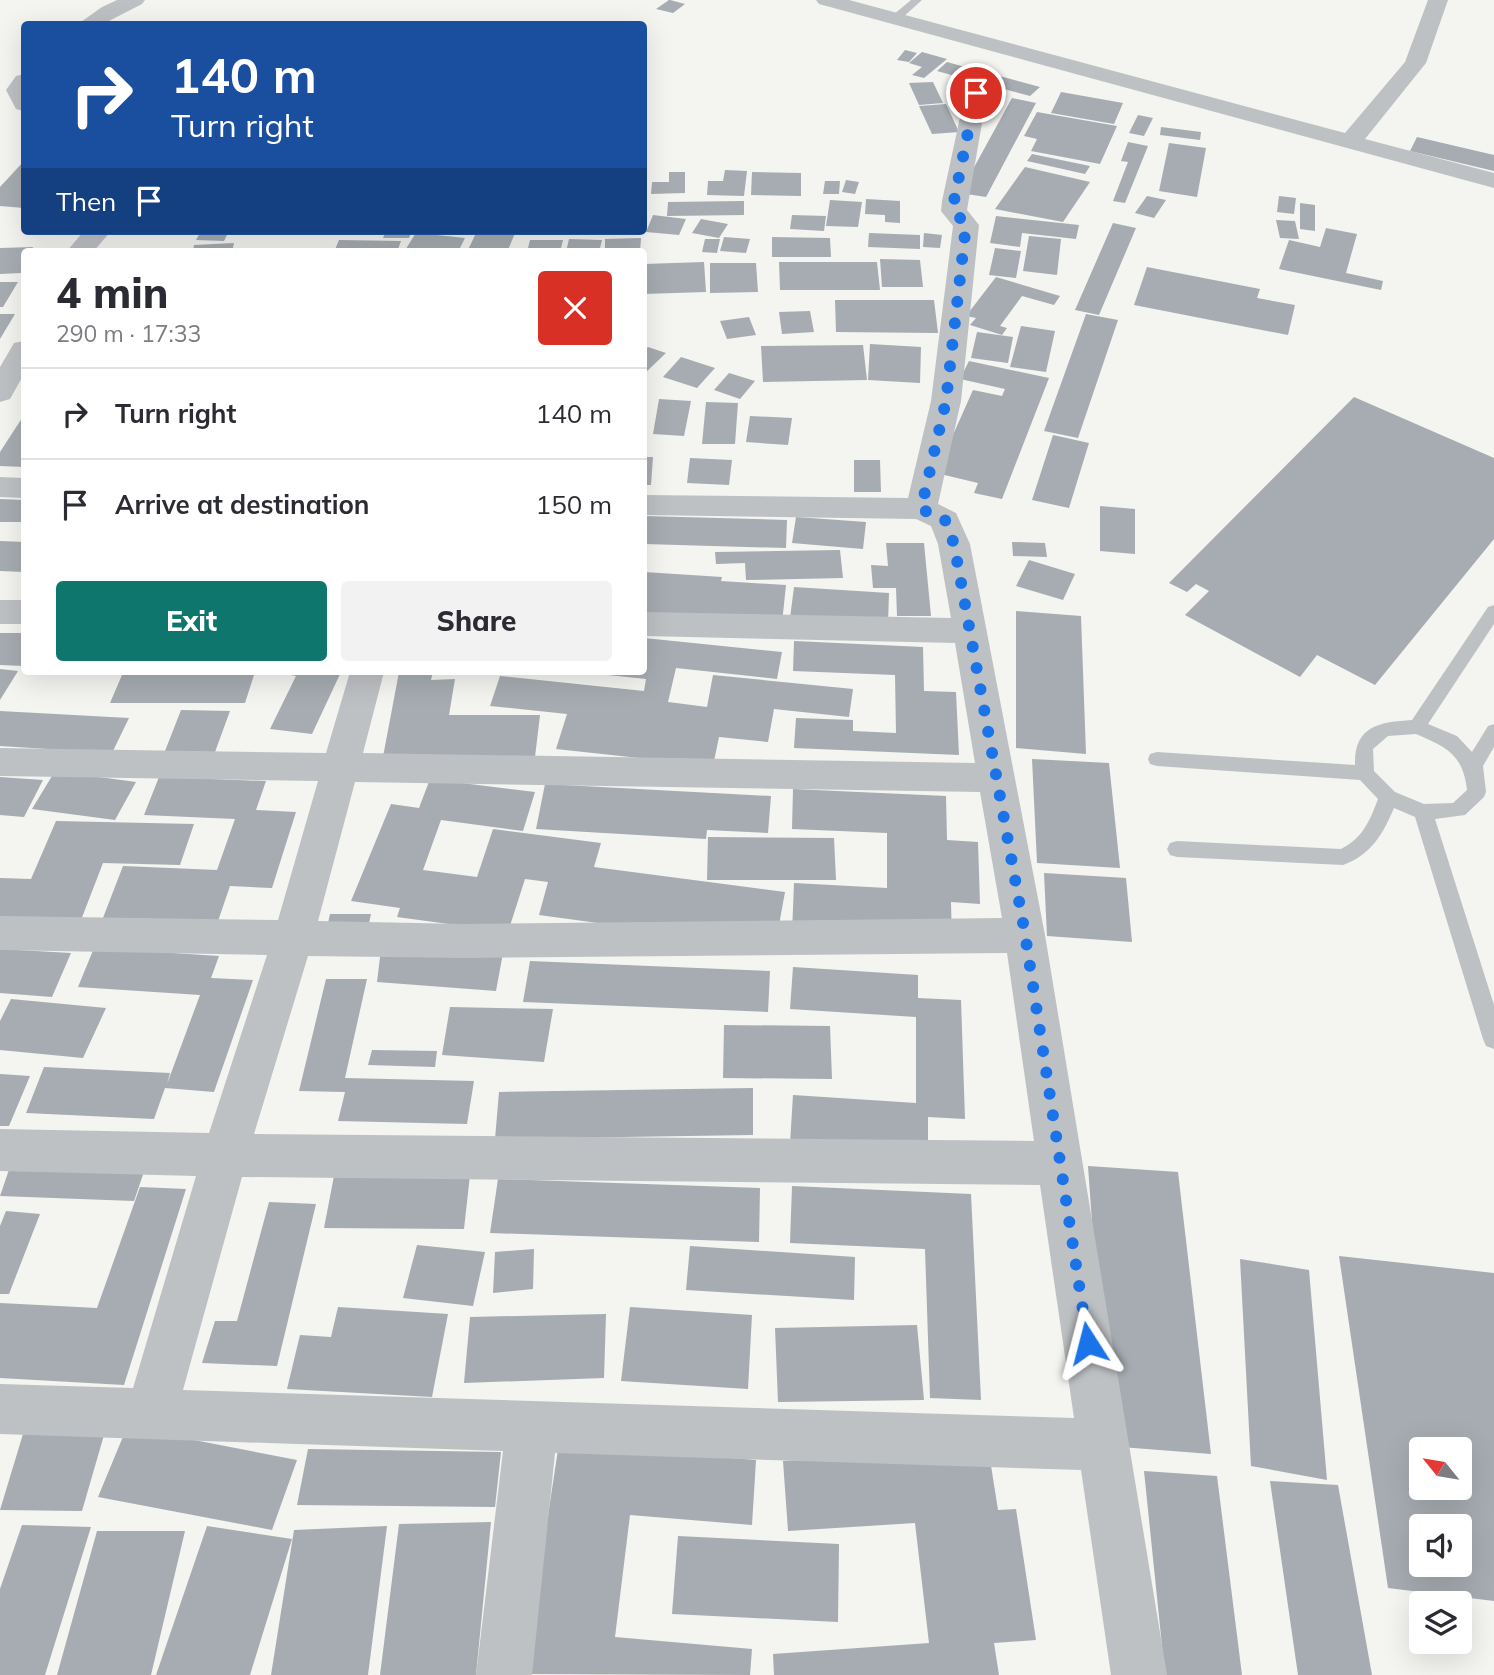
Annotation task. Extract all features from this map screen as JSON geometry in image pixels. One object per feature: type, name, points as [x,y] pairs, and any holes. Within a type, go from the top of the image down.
[{"type":"street","points":[[93,21],[108,11],[135,0]]},
{"type":"street","points":[[826,0],[897,17],[1494,181]]},
{"type":"street","points":[[1351,142],[1415,63],[1438,0]]},
{"type":"street","points":[[921,509],[946,401],[966,225],[954,211],[954,201],[976,93]]},
{"type":"street","points":[[83,248],[94,235]]},
{"type":"street","points":[[0,393],[21,354]]},
{"type":"street","points":[[0,487],[21,488]]},
{"type":"street","points":[[647,505],[921,509],[945,520],[954,544],[1025,934],[1139,1675]]},
{"type":"street","points":[[0,612],[21,612]]},
{"type":"street","points":[[647,624],[970,631]]},
{"type":"street","points":[[151,1414],[225,1155],[293,938],[366,675]]},
{"type":"street","points":[[0,762],[997,778]]},
{"type":"street","points":[[0,933],[465,941],[1025,934]]},
{"type":"street","points":[[0,1150],[225,1155],[1060,1163]]},
{"type":"street","points":[[0,1409],[1103,1445]]},
{"type":"street","points":[[504,1675],[532,1427]]},
{"type":"lane","points":[[897,17],[917,0]]},
{"type":"lane","points":[[1417,727],[1494,611]]},
{"type":"lane","points":[[1417,727],[1451,741],[1474,766],[1477,792],[1458,810],[1423,812],[1388,797],[1365,773],[1364,747],[1384,730],[1417,727]]},
{"type":"lane","points":[[1474,766],[1494,731]]},
{"type":"lane","points":[[1157,758],[1365,773]]},
{"type":"lane","points":[[1177,849],[1343,857],[1363,848],[1375,829],[1388,797]]},
{"type":"lane","points":[[1423,812],[1494,1039]]},
{"type":"building","points":[[669,0],[685,4],[673,13],[656,9]]},
{"type":"building","points":[[905,50],[917,53],[909,62],[897,60]]},
{"type":"building","points":[[922,52],[947,59],[924,78],[912,75],[922,67],[909,63]]},
{"type":"building","points":[[947,62],[965,67],[955,76],[937,71]]},
{"type":"building","points":[[970,68],[1040,87],[1030,96],[960,77]]},
{"type":"building","points":[[933,82],[943,103],[919,105],[909,83]]},
{"type":"building","points":[[1061,92],[1123,103],[1114,124],[1051,113]]},
{"type":"building","points":[[1012,98],[1036,103],[986,197],[960,193]]},
{"type":"building","points":[[946,104],[959,132],[932,134],[919,106]]},
{"type":"building","points":[[1037,112],[1117,126],[1100,164],[1031,151],[1037,139],[1024,136]]},
{"type":"building","points":[[1138,115],[1153,118],[1144,136],[1129,133]]},
{"type":"building","points":[[1161,127],[1201,132],[1200,140],[1160,135]]},
{"type":"building","points":[[1417,137],[1494,155],[1494,171],[1410,151]]},
{"type":"building","points":[[1128,142],[1148,146],[1125,203],[1113,201],[1128,162],[1121,161]]},
{"type":"building","points":[[1169,143],[1206,148],[1197,197],[1159,191]]},
{"type":"building","points":[[1032,154],[1090,166],[1085,174],[1027,161]]},
{"type":"building","points":[[21,164],[21,208],[0,206],[0,187]]},
{"type":"building","points":[[1025,167],[1090,182],[1063,222],[995,209]]},
{"type":"building","points":[[725,170],[747,171],[744,196],[707,195],[708,181],[723,181]]},
{"type":"building","points":[[669,172],[685,172],[685,193],[651,194],[652,182],[669,182]]},
{"type":"building","points":[[752,172],[801,173],[801,196],[751,195]]},
{"type":"building","points":[[846,180],[859,182],[855,194],[842,192]]},
{"type":"building","points":[[825,181],[840,181],[839,194],[823,194]]},
{"type":"building","points":[[1147,196],[1166,200],[1154,218],[1135,213]]},
{"type":"building","points":[[1279,196],[1296,198],[1294,214],[1277,212]]},
{"type":"building","points":[[866,199],[900,201],[900,223],[885,222],[885,215],[865,214]]},
{"type":"building","points":[[830,200],[862,202],[858,227],[826,226]]},
{"type":"building","points":[[744,201],[744,215],[667,216],[668,202]]},
{"type":"building","points":[[1300,203],[1315,205],[1315,231],[1300,229]]},
{"type":"building","points":[[653,215],[686,219],[679,235],[647,232]]},
{"type":"building","points":[[792,215],[826,216],[824,231],[790,229]]},
{"type":"building","points":[[996,216],[1079,225],[1076,239],[1022,233],[1020,247],[990,243]]},
{"type":"building","points":[[701,219],[728,224],[719,238],[692,233]]},
{"type":"building","points":[[1276,220],[1295,221],[1299,239],[1280,238]]},
{"type":"building","points":[[1113,223],[1136,228],[1099,315],[1075,310]]},
{"type":"building","points":[[1326,228],[1357,234],[1346,273],[1383,281],[1381,290],[1279,269],[1289,240],[1320,247]]},
{"type":"building","points":[[869,233],[920,235],[920,249],[868,247]]},
{"type":"building","points":[[924,233],[942,235],[940,248],[923,247]]},
{"type":"building","points":[[199,235],[227,235],[224,241],[196,240]]},
{"type":"building","points":[[384,235],[410,235],[409,238],[383,238]]},
{"type":"building","points":[[415,235],[465,238],[460,248],[406,248]]},
{"type":"building","points":[[475,235],[514,235],[509,248],[469,248]]},
{"type":"building","points":[[1029,236],[1061,239],[1057,275],[1023,271]]},
{"type":"building","points":[[724,237],[750,239],[746,253],[720,251]]},
{"type":"building","points":[[772,237],[830,238],[831,257],[772,257]]},
{"type":"building","points":[[641,238],[640,248],[605,248],[605,239]]},
{"type":"building","points":[[569,239],[602,240],[600,248],[567,248]]},
{"type":"building","points":[[705,239],[720,239],[717,253],[702,252]]},
{"type":"building","points":[[339,240],[401,241],[398,248],[336,248]]},
{"type":"building","points":[[530,240],[563,240],[561,248],[528,248]]},
{"type":"building","points":[[234,243],[233,248],[194,248],[194,245]]},
{"type":"building","points":[[33,247],[21,248],[21,273],[0,274],[0,248]]},
{"type":"building","points":[[995,248],[1021,251],[1016,278],[989,275]]},
{"type":"building","points":[[880,259],[920,260],[923,287],[882,287]]},
{"type":"building","points":[[704,262],[706,292],[647,294],[647,264]]},
{"type":"building","points":[[779,262],[877,262],[880,290],[780,290]]},
{"type":"building","points":[[710,263],[756,263],[758,292],[710,293]]},
{"type":"building","points":[[1147,267],[1260,289],[1257,298],[1295,305],[1288,335],[1134,305]]},
{"type":"building","points":[[996,277],[1060,296],[1054,305],[1022,296],[1000,326],[1007,328],[1002,335],[970,325],[976,318],[966,316]]},
{"type":"building","points":[[0,282],[18,282],[3,307],[0,307]]},
{"type":"building","points":[[835,300],[934,300],[938,333],[836,332]]},
{"type":"building","points":[[810,311],[814,332],[782,334],[779,312]]},
{"type":"building","points":[[0,314],[15,314],[0,339]]},
{"type":"building","points":[[1086,314],[1118,320],[1078,438],[1044,431]]},
{"type":"building","points":[[749,317],[756,335],[727,339],[720,321]]},
{"type":"building","points":[[1021,326],[1055,331],[1046,372],[1010,367]]},
{"type":"building","points":[[977,332],[1013,337],[1008,363],[971,358]]},
{"type":"building","points":[[870,344],[921,347],[920,383],[868,380]]},
{"type":"building","points":[[863,345],[867,380],[763,382],[761,346]]},
{"type":"building","points":[[647,348],[666,353],[647,371]]},
{"type":"building","points":[[681,357],[715,368],[697,388],[663,377]]},
{"type":"building","points":[[969,361],[1049,378],[1002,499],[974,493],[978,483],[936,473],[973,390],[1002,396],[1005,389],[960,379]]},
{"type":"building","points":[[729,373],[755,381],[740,399],[714,390]]},
{"type":"building","points":[[1354,397],[1494,458],[1494,539],[1375,685],[1317,655],[1300,677],[1185,615],[1209,591],[1196,584],[1187,592],[1169,583]]},
{"type":"building","points":[[659,399],[691,401],[684,436],[653,434]]},
{"type":"building","points":[[706,402],[738,403],[735,444],[702,444]]},
{"type":"building","points":[[750,416],[792,418],[788,445],[746,442]]},
{"type":"building","points":[[21,420],[21,467],[0,466],[0,452]]},
{"type":"building","points":[[1053,435],[1089,443],[1069,508],[1032,500]]},
{"type":"building","points":[[647,457],[653,457],[651,485],[647,485]]},
{"type":"building","points":[[690,458],[732,460],[729,485],[687,483]]},
{"type":"building","points":[[854,460],[880,460],[881,492],[854,492]]},
{"type":"building","points":[[0,499],[21,500],[21,522],[0,522]]},
{"type":"building","points":[[1100,506],[1135,509],[1135,554],[1100,551]]},
{"type":"building","points":[[647,516],[787,520],[786,548],[647,544]]},
{"type":"building","points":[[796,517],[866,522],[863,549],[792,543]]},
{"type":"building","points":[[0,541],[21,542],[21,572],[0,571]]},
{"type":"building","points":[[1012,542],[1045,543],[1047,557],[1013,556]]},
{"type":"building","points":[[886,543],[924,543],[931,616],[897,616],[896,588],[873,588],[871,565],[888,566]]},
{"type":"building","points":[[840,550],[843,578],[746,580],[745,563],[716,564],[715,552]]},
{"type":"building","points":[[1029,560],[1075,574],[1063,600],[1016,586]]},
{"type":"building","points":[[647,572],[786,585],[782,623],[647,614]]},
{"type":"building","points":[[794,587],[889,593],[888,624],[790,618]]},
{"type":"building","points":[[1016,611],[1081,616],[1086,754],[1016,748]]},
{"type":"building","points":[[0,633],[21,633],[21,666],[0,665]]},
{"type":"building","points":[[647,638],[782,652],[777,679],[676,668],[668,702],[707,707],[713,675],[853,689],[849,717],[774,709],[768,742],[719,737],[713,766],[556,749],[567,714],[490,706],[500,676],[644,691],[646,679],[608,675],[647,675]]},
{"type":"building","points":[[794,641],[923,647],[924,691],[956,692],[959,755],[794,748],[796,718],[853,720],[853,731],[896,733],[895,675],[793,671]]},
{"type":"building","points":[[0,669],[18,671],[0,700]]},
{"type":"building","points":[[122,675],[254,675],[245,703],[110,703]]},
{"type":"building","points":[[291,675],[340,675],[312,734],[270,729],[296,676]]},
{"type":"building","points":[[398,675],[432,675],[431,680],[455,679],[449,715],[540,715],[535,757],[382,762]]},
{"type":"building","points":[[181,710],[230,711],[215,752],[165,751]]},
{"type":"building","points":[[0,711],[129,718],[112,753],[0,746]]},
{"type":"building","points":[[1032,759],[1109,763],[1120,868],[1037,863]]},
{"type":"building","points":[[55,771],[136,782],[115,820],[32,809]]},
{"type":"building","points":[[0,777],[43,780],[24,817],[0,815]]},
{"type":"building","points":[[159,777],[266,781],[256,810],[296,812],[272,888],[230,886],[216,927],[101,923],[123,866],[217,870],[235,819],[144,815]]},
{"type":"building","points":[[430,779],[535,792],[523,831],[441,820],[423,870],[477,877],[493,829],[601,843],[594,867],[785,892],[775,947],[539,915],[548,882],[525,879],[508,932],[397,917],[400,908],[351,901],[391,804],[419,808]]},
{"type":"building","points":[[545,784],[771,796],[768,833],[707,830],[706,839],[536,829]]},
{"type":"building","points":[[793,789],[946,796],[947,840],[978,842],[980,904],[951,902],[952,940],[792,933],[794,883],[887,888],[887,833],[792,829]]},
{"type":"building","points":[[56,821],[194,824],[180,865],[103,863],[81,920],[0,918],[0,878],[31,879]]},
{"type":"building","points":[[708,837],[834,838],[836,880],[707,880]]},
{"type":"building","points":[[1044,873],[1126,878],[1132,942],[1047,936]]},
{"type":"building","points":[[330,914],[371,914],[367,932],[326,932]]},
{"type":"building","points":[[94,948],[219,956],[211,978],[253,980],[214,1092],[165,1088],[154,1119],[26,1113],[44,1067],[170,1073],[167,1084],[200,995],[78,987]]},
{"type":"building","points":[[0,949],[71,953],[52,997],[0,993]]},
{"type":"building","points":[[381,949],[503,953],[496,991],[377,982]]},
{"type":"building","points":[[530,961],[770,971],[768,1012],[523,1002]]},
{"type":"building","points":[[793,967],[918,975],[918,998],[961,1000],[965,1119],[928,1117],[928,1153],[790,1144],[793,1095],[916,1103],[916,1017],[790,1009]]},
{"type":"building","points":[[326,979],[367,979],[345,1078],[474,1081],[467,1124],[338,1121],[345,1092],[299,1091]]},
{"type":"building","points":[[11,999],[106,1008],[83,1058],[0,1050],[0,1021]]},
{"type":"building","points":[[450,1007],[553,1009],[544,1062],[442,1055]]},
{"type":"building","points":[[724,1025],[830,1026],[832,1079],[723,1078]]},
{"type":"building","points":[[372,1050],[437,1051],[435,1067],[368,1065]]},
{"type":"building","points":[[0,1074],[30,1076],[9,1126],[0,1126]]},
{"type":"building","points":[[753,1088],[753,1135],[495,1139],[499,1092]]},
{"type":"building","points":[[14,1155],[148,1160],[134,1201],[0,1196]]},
{"type":"building","points":[[1088,1166],[1178,1172],[1211,1454],[1108,1446]]},
{"type":"building","points":[[470,1175],[464,1229],[324,1228],[334,1176]]},
{"type":"building","points":[[498,1179],[760,1188],[759,1242],[490,1233]]},
{"type":"building","points":[[792,1186],[971,1194],[981,1400],[930,1398],[925,1249],[790,1243]]},
{"type":"building","points":[[140,1187],[186,1189],[124,1385],[0,1378],[0,1303],[97,1308]]},
{"type":"building","points":[[269,1202],[316,1204],[277,1366],[202,1363],[215,1321],[237,1321]]},
{"type":"building","points":[[6,1211],[40,1214],[9,1294],[0,1294],[0,1226]]},
{"type":"building","points":[[417,1245],[485,1252],[473,1306],[403,1298]]},
{"type":"building","points":[[690,1246],[855,1257],[854,1300],[686,1290]]},
{"type":"building","points":[[534,1249],[533,1289],[493,1293],[495,1252]]},
{"type":"building","points":[[1339,1256],[1494,1273],[1494,1601],[1472,1598],[1472,1591],[1412,1591],[1388,1588]]},
{"type":"building","points":[[1240,1259],[1309,1270],[1327,1480],[1251,1466]]},
{"type":"building","points":[[338,1307],[448,1314],[432,1397],[287,1389],[300,1335],[331,1337]]},
{"type":"building","points":[[630,1307],[752,1315],[748,1389],[621,1381]]},
{"type":"building","points":[[606,1314],[604,1378],[464,1383],[470,1317]]},
{"type":"building","points":[[917,1325],[924,1400],[778,1402],[775,1328]]},
{"type":"building","points":[[984,1421],[998,1510],[1016,1509],[1036,1640],[994,1643],[999,1675],[774,1675],[773,1654],[929,1643],[915,1523],[788,1531],[783,1461],[897,1454]]},
{"type":"building","points":[[127,1427],[297,1460],[272,1530],[98,1497]]},
{"type":"building","points":[[23,1434],[104,1435],[82,1511],[0,1510]]},
{"type":"building","points":[[559,1443],[756,1460],[752,1525],[630,1515],[615,1637],[752,1649],[750,1675],[524,1674]]},
{"type":"building","points":[[308,1449],[501,1452],[495,1507],[297,1505]]},
{"type":"building","points":[[1144,1471],[1217,1476],[1242,1675],[1165,1675]]},
{"type":"building","points":[[1270,1481],[1338,1485],[1372,1675],[1298,1675]]},
{"type":"building","points":[[491,1522],[476,1675],[380,1675],[399,1524]]},
{"type":"building","points":[[22,1525],[91,1527],[45,1675],[0,1675],[0,1589]]},
{"type":"building","points":[[207,1526],[292,1539],[250,1675],[156,1675]]},
{"type":"building","points":[[387,1526],[368,1675],[271,1675],[294,1530]]},
{"type":"building","points":[[97,1531],[185,1531],[151,1675],[57,1675]]},
{"type":"building","points":[[678,1536],[839,1544],[838,1622],[672,1614]]},
{"type":"route","points":[[976,93],[954,201],[954,211],[966,225],[946,401],[921,509],[945,520],[954,544],[1025,934],[1088,1343]]}]
